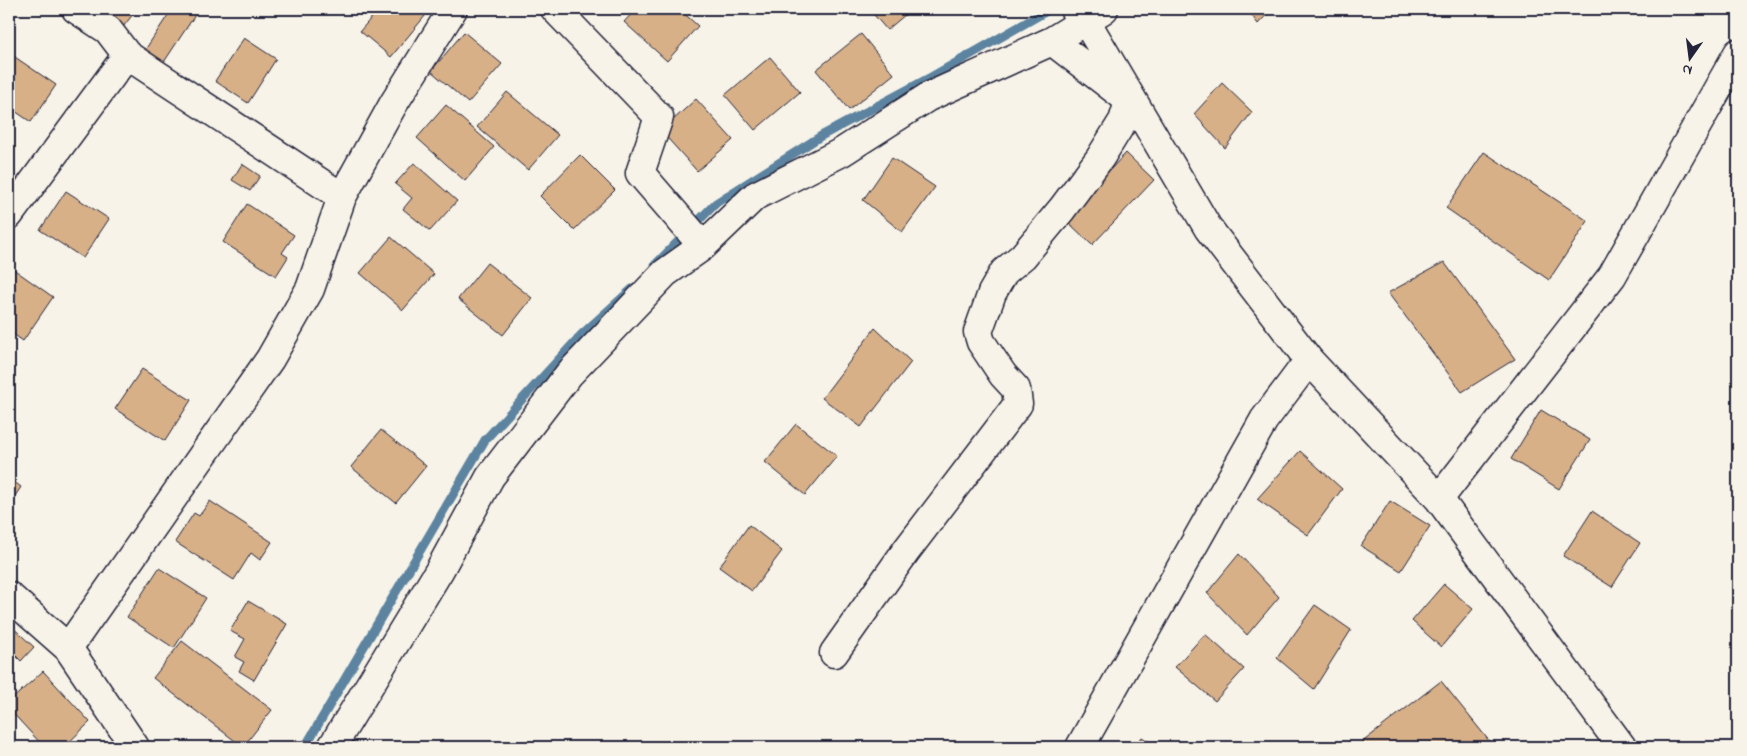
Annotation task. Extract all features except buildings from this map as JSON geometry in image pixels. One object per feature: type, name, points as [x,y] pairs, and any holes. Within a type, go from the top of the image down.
[{"type":"street","points":[[76,9],[108,30],[127,55],[342,196]]},
{"type":"street","points":[[68,648],[270,359],[310,289],[342,196],[394,103],[453,9]]},
{"type":"street","points":[[555,9],[659,117],[640,173],[694,235]]},
{"type":"street","points":[[332,747],[439,571],[490,478],[569,374],[665,273],[694,235],[755,196],[842,152],[928,97],[1052,41],[1088,13],[1208,228],[1308,360],[1440,499],[1622,747]]},
{"type":"street","points":[[834,652],[906,551],[1018,404],[1016,389],[1003,375],[981,342],[978,332],[992,293],[1004,272],[1023,256],[1062,209],[1100,158],[1118,131],[1125,116],[1127,99],[1052,41]]},
{"type":"street","points":[[1440,499],[1612,276],[1738,53]]},
{"type":"street","points":[[9,215],[127,55]]},
{"type":"street","points":[[1080,747],[1264,420],[1308,360]]},
{"type":"street","points":[[9,596],[68,648],[135,747]]},
{"type":"waterway","points":[[655,265],[716,203],[821,136],[933,76],[1050,9]]},
{"type":"waterway","points":[[305,747],[485,440],[582,334],[632,289]]}]
